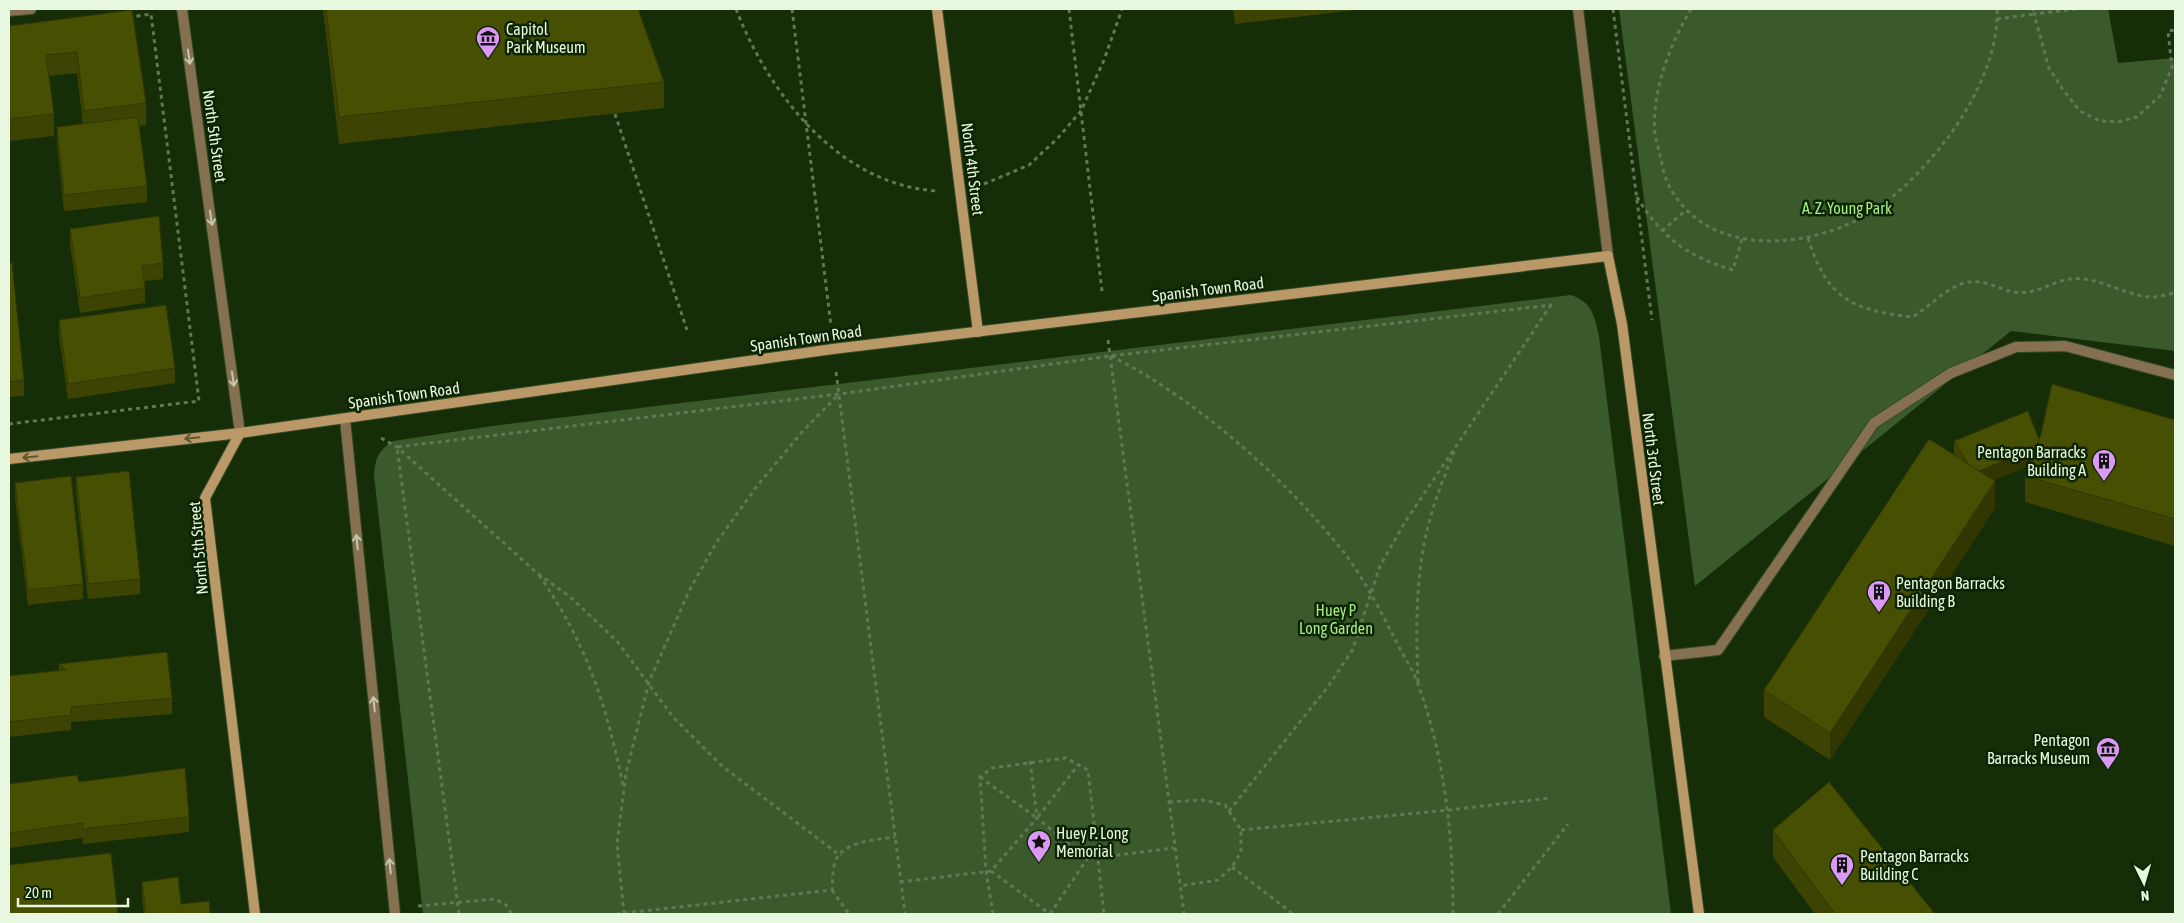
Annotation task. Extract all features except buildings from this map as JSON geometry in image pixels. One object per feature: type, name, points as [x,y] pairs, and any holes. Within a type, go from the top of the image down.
[{"type":"street","points":[[9,12],[31,9]]},
{"type":"street","name":"North 5th Street","points":[[182,9],[240,433],[205,498],[255,914]]},
{"type":"street","name":"North 4th Street","points":[[937,9],[978,332]]},
{"type":"street","name":"North 3rd Street","points":[[1578,9],[1608,256],[1622,324],[1699,914]]},
{"type":"street","name":"Spanish Town Road","points":[[9,459],[345,419],[833,349],[1608,256]]},
{"type":"street","points":[[1664,656],[1718,650],[1874,423],[1951,374],[2016,347],[2065,346],[2175,375]]},
{"type":"street","points":[[345,419],[395,912]]},
{"type":"path","points":[[792,9],[905,914]]},
{"type":"path","points":[[1070,9],[1105,317],[1184,914]]},
{"type":"path","points":[[1613,9],[1652,320]]},
{"type":"path","points":[[1691,9],[1681,26],[1666,66],[1656,102],[1655,134],[1667,181],[1686,210],[1712,228],[1742,239],[1783,242],[1808,238],[1854,222],[1891,197],[1923,169],[1957,126],[1978,87],[1990,53],[1997,19],[1997,9]]},
{"type":"path","points":[[2033,9],[2049,68],[2080,112],[2100,121],[2118,122],[2137,117],[2160,96],[2172,67],[2168,31],[2175,30]]},
{"type":"path","points":[[1997,19],[2076,9]]},
{"type":"path","points":[[9,424],[199,401],[152,14],[123,18]]},
{"type":"path","points":[[615,114],[687,330]]},
{"type":"path","points":[[1636,195],[1650,218],[1662,231],[1678,246],[1694,256],[1732,270],[1742,239]]},
{"type":"path","points":[[1662,231],[1686,210]]},
{"type":"path","points":[[1808,238],[1816,263],[1834,289],[1857,306],[1879,313],[1912,317],[1940,299],[1949,289],[1971,281],[1982,282],[2017,294],[2031,292],[2063,280],[2083,279],[2150,297],[2175,293]]},
{"type":"path","points":[[397,447],[839,394],[1110,356],[1552,305],[1405,522],[1380,566],[1352,651],[1327,688],[1229,811]]},
{"type":"path","points":[[1110,356],[1140,370],[1191,406],[1252,457],[1302,506],[1346,556],[1370,594],[1418,683],[1438,755],[1449,810],[1453,862],[1453,914]]},
{"type":"path","points":[[624,914],[617,844],[624,790],[648,682],[689,591],[716,543],[757,486],[803,431],[839,394]]},
{"type":"path","points":[[345,419],[397,447],[537,573],[569,596],[617,641],[673,717],[723,766],[841,856]]},
{"type":"path","points":[[1418,683],[1416,634],[1419,572],[1430,518],[1456,446]]},
{"type":"path","points":[[397,447],[459,914]]},
{"type":"path","points":[[537,573],[561,607],[581,645],[598,686],[610,724],[624,790]]},
{"type":"path","points":[[980,776],[992,768],[1030,761],[1066,758],[1088,770],[1104,914]]},
{"type":"path","points":[[1030,761],[1037,818]]},
{"type":"path","points":[[991,871],[1037,818],[1079,764]]},
{"type":"path","points":[[980,776],[1037,818],[1087,859],[1174,848]]},
{"type":"path","points":[[980,776],[986,871],[993,914]]},
{"type":"path","points":[[1241,830],[1449,810],[1550,798]]},
{"type":"path","points":[[1169,802],[1203,800],[1225,805],[1241,830],[1241,852],[1232,867],[1218,880],[1180,886]]},
{"type":"path","points":[[1498,914],[1568,824]]},
{"type":"path","points":[[849,914],[832,890],[834,864],[848,846],[869,840],[895,837]]},
{"type":"path","points":[[900,882],[991,871],[1050,914],[1087,859]]},
{"type":"path","points":[[1232,867],[1293,914]]},
{"type":"path","points":[[616,914],[832,890]]},
{"type":"path","points":[[395,912],[458,902],[495,899],[506,904],[512,914]]},
{"type":"green space","name":"A. Z. Young Park","points":[[1619,9],[2108,9],[2118,63],[2175,58],[2175,351],[2011,331],[1695,586]]},
{"type":"green space","name":"Huey P Long Garden","points":[[1571,295],[1588,306],[1594,317],[1599,337],[1671,914],[423,914],[374,475],[375,464],[379,455],[393,441],[492,426]]},
{"type":"place","name":"Capitol Park Museum","points":[[488,59]]},
{"type":"place","name":"Pentagon Barracks Building A","points":[[2104,482]]},
{"type":"place","name":"Pentagon Barracks Building B","points":[[1879,613]]},
{"type":"place","name":"Pentagon Barracks Museum","points":[[2108,770]]},
{"type":"place","name":"Huey P. Long Memorial","points":[[1039,863]]},
{"type":"place","name":"Pentagon Barracks Building C","points":[[1842,886]]}]
